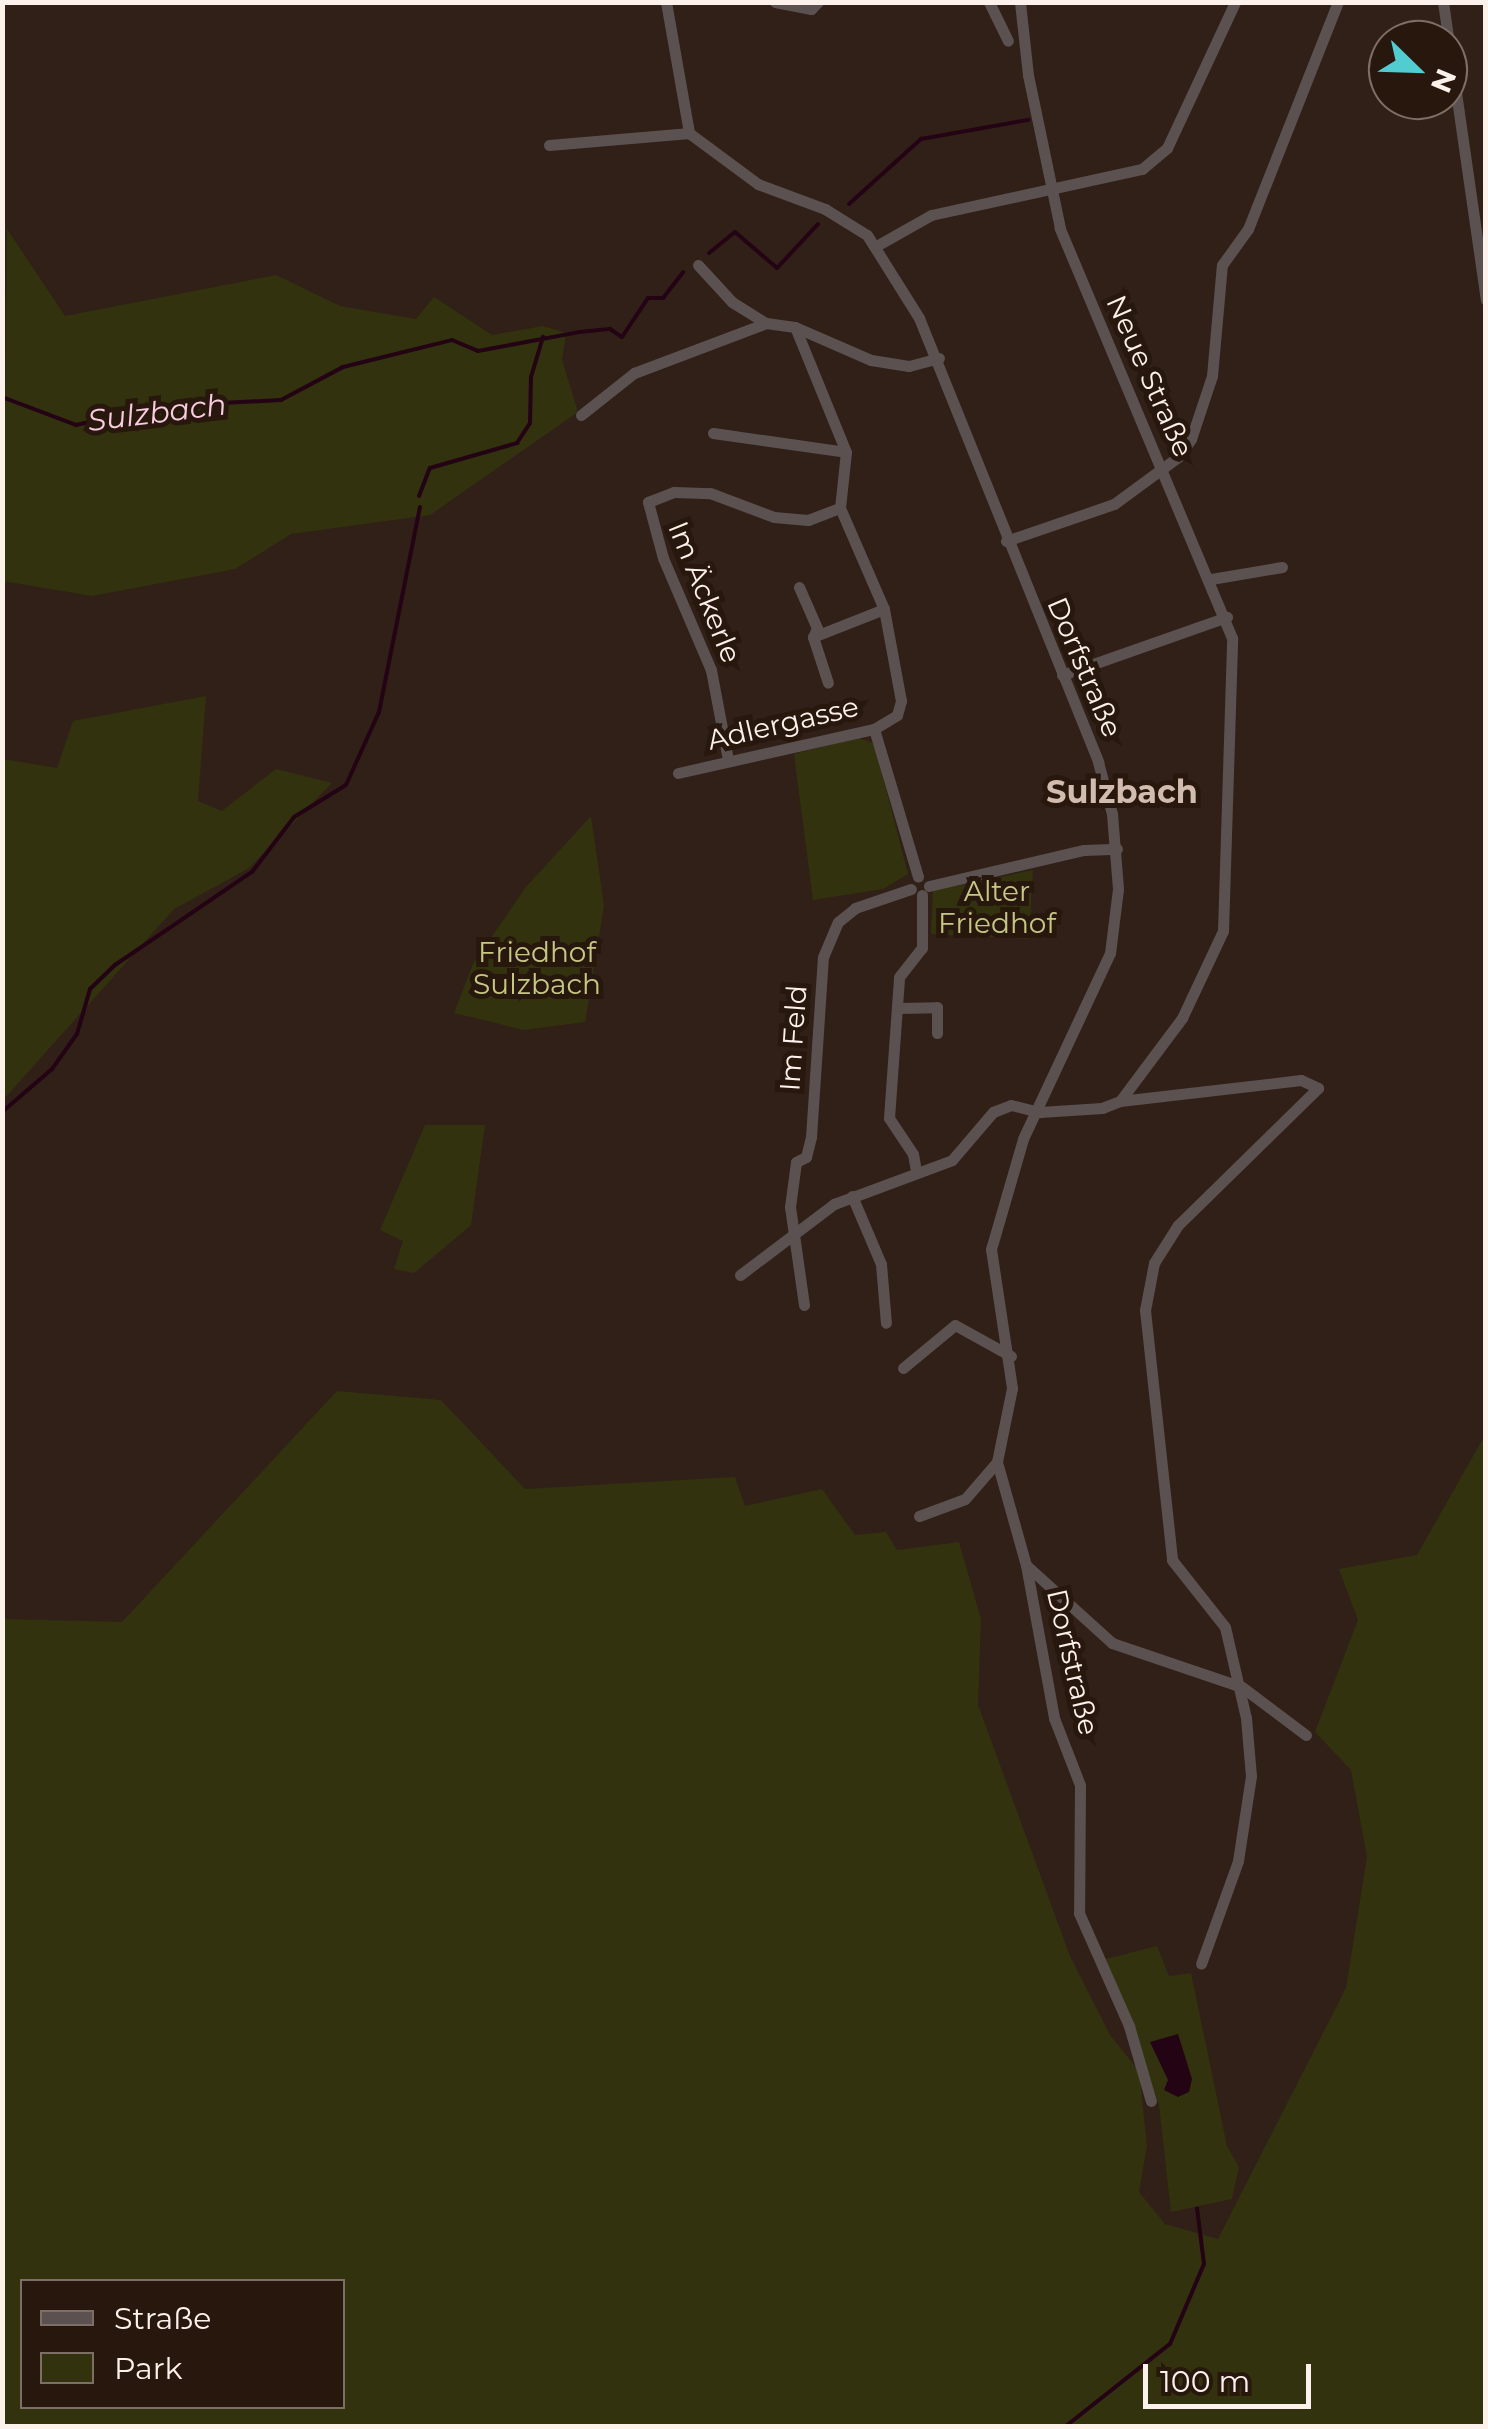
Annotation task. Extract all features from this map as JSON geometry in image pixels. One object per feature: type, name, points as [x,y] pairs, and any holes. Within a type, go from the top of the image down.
[{"type":"street","points":[[549,145],[689,132],[666,2]]},
{"type":"street","points":[[775,2],[811,9],[818,2]]},
{"type":"street","points":[[989,2],[1008,41]]},
{"type":"street","name":"Neue Straße","points":[[1020,2],[1051,189],[1072,262],[1227,617],[1233,662],[1223,931],[1182,1018],[1120,1101]]},
{"type":"street","points":[[878,246],[931,215],[1128,176],[1167,148],[1235,2]]},
{"type":"street","points":[[1006,541],[1114,504],[1178,457],[1203,415],[1222,266],[1248,228],[1338,2]]},
{"type":"street","points":[[1443,2],[1486,300]]},
{"type":"street","name":"Dorfstraße","points":[[689,132],[758,184],[840,217],[878,246],[939,358],[1006,541],[1098,762],[1118,849],[1110,953],[1002,1195],[991,1249],[1012,1388],[996,1462],[1026,1565],[1054,1718],[1080,1784],[1079,1913],[1129,2026],[1151,2101]]},
{"type":"street","points":[[698,266],[732,302],[766,324]]},
{"type":"street","points":[[581,415],[634,373],[766,324],[795,327],[871,360],[909,366],[939,358]]},
{"type":"street","points":[[795,327],[846,452],[840,508],[884,609],[813,637]]},
{"type":"street","points":[[713,432],[846,452]]},
{"type":"street","name":"Im Äckerle","points":[[728,760],[711,670],[664,558],[648,502],[674,492],[710,493],[774,517],[808,520],[840,508]]},
{"type":"street","points":[[1211,580],[1282,567]]},
{"type":"street","points":[[799,587],[817,628],[813,637],[828,683]]},
{"type":"street","name":"Adlergasse","points":[[678,773],[874,728],[896,714],[901,701],[884,609]]},
{"type":"street","points":[[1062,675],[1227,617]]},
{"type":"street","points":[[874,728],[918,877],[926,931],[922,948],[898,976],[889,1118],[913,1154],[916,1171]]},
{"type":"street","name":"Im Feld","points":[[804,1305],[790,1207],[796,1162],[806,1157],[811,1136],[828,939],[854,908],[1084,850],[1118,849]]},
{"type":"street","points":[[898,1008],[937,1006],[937,1033]]},
{"type":"street","points":[[740,1275],[852,1196],[952,1160],[993,1112],[1011,1105],[1040,1112],[1301,1080],[1318,1088],[1178,1225],[1154,1263],[1145,1310],[1172,1560],[1225,1627],[1242,1687],[1251,1776],[1238,1861],[1201,1964]]},
{"type":"street","points":[[852,1196],[881,1264],[886,1323]]},
{"type":"street","points":[[903,1368],[955,1326],[1010,1356]]},
{"type":"street","name":"Dorfstraße","points":[[919,1516],[965,1498],[996,1462]]},
{"type":"street","points":[[1026,1565],[1112,1643],[1242,1687],[1306,1735]]},
{"type":"green space","points":[[7,229],[65,316],[276,275],[340,306],[416,319],[434,297],[492,335],[543,326],[566,333],[562,360],[578,412],[430,515],[291,534],[235,569],[92,596],[3,581]]},
{"type":"green space","points":[[206,696],[198,801],[222,811],[276,769],[332,783],[249,868],[174,909],[3,1100],[3,759],[57,768],[73,721]]},
{"type":"green space","points":[[858,738],[874,743],[908,874],[883,889],[813,900],[794,754]]},
{"type":"green space","name":"Friedhof Sulzbach","points":[[591,816],[604,906],[585,1022],[524,1030],[454,1013],[473,964],[526,887]]},
{"type":"green space","name":"Alter Friedhof","points":[[1033,870],[1029,939],[931,934],[933,891]]},
{"type":"green space","points":[[425,1125],[485,1125],[471,1225],[414,1273],[394,1269],[403,1241],[380,1230]]},
{"type":"green space","points":[[337,1391],[441,1400],[525,1489],[735,1477],[745,1506],[822,1489],[855,1535],[886,1532],[897,1550],[959,1542],[981,1619],[978,1705],[1070,1956],[1110,2035],[1139,2071],[1147,2146],[1139,2192],[1165,2224],[1218,2239],[1346,1988],[1367,1857],[1351,1770],[1315,1732],[1358,1620],[1339,1569],[1417,1555],[1485,1435],[1485,2426],[3,2426],[3,1619],[122,1622]]},
{"type":"green space","points":[[1157,1946],[1169,1976],[1191,1973],[1227,2146],[1239,2167],[1232,2199],[1171,2212],[1159,2105],[1135,2031],[1102,1960]]},
{"type":"shaded area","points":[[1178,2034],[1192,2079],[1189,2092],[1178,2097],[1164,2090],[1168,2080],[1150,2042]]},
{"type":"waterway","points":[[849,204],[921,139],[1028,120]]},
{"type":"waterway","points":[[709,253],[735,232],[777,268],[818,224]]},
{"type":"waterway","name":"Sulzbach","points":[[2,397],[76,425],[160,406],[281,400],[343,367],[452,340],[478,351],[610,329],[622,337],[648,298],[663,298],[683,272]]},
{"type":"waterway","points":[[419,496],[430,468],[517,443],[530,423],[531,377],[543,337]]},
{"type":"waterway","points":[[2,1112],[52,1069],[77,1034],[90,989],[115,965],[252,872],[294,817],[346,785],[379,712],[420,507]]},
{"type":"waterway","points":[[1066,2426],[1170,2344],[1204,2264],[1197,2208]]},
{"type":"district","name":"Sulzbach","points":[[1122,792]]}]
